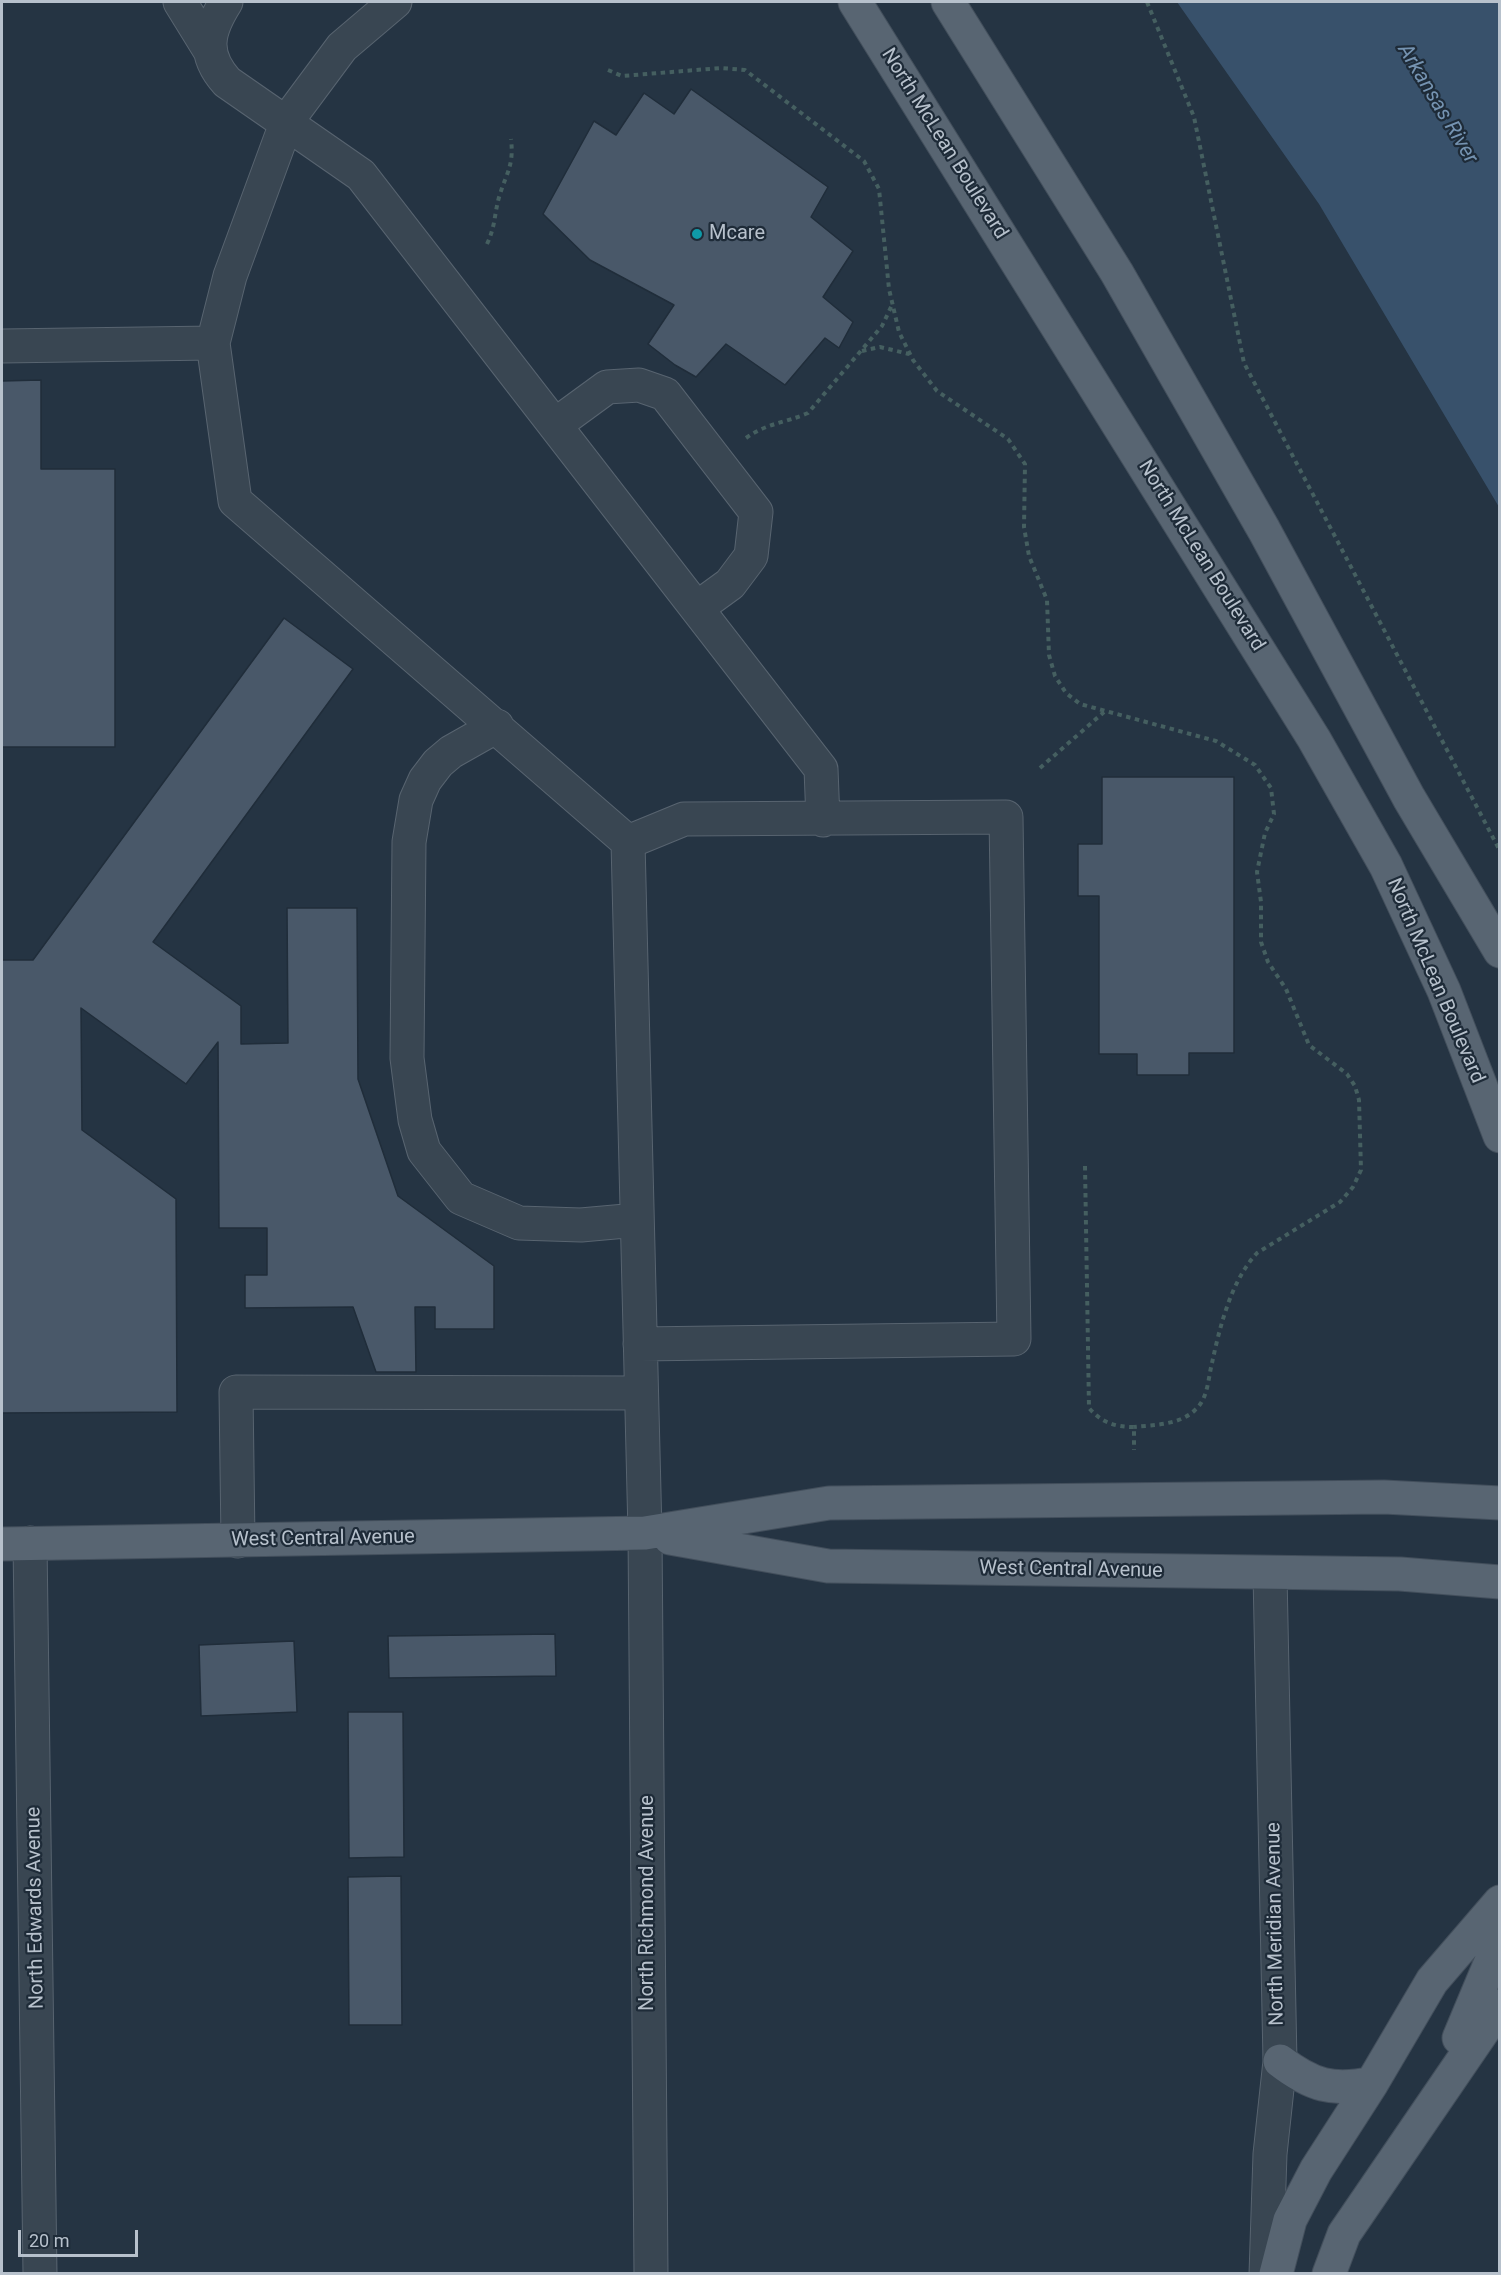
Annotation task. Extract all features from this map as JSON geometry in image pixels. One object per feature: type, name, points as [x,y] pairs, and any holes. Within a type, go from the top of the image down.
[{"type":"main road","name":"North McLean Boulevard","points":[[855,2],[1314,739],[1386,866],[1439,981],[1500,1136]]},
{"type":"main road","points":[[948,2],[1117,273],[1264,530],[1409,798],[1500,951]]},
{"type":"main road","name":"West Central Avenue","points":[[16,1544],[645,1533],[829,1503],[1384,1497],[1500,1503]]},
{"type":"main road","name":"West Central Avenue","points":[[645,1533],[828,1566],[1270,1574],[1400,1574],[1500,1582]]},
{"type":"main road","points":[[1276,2274],[1290,2220],[1316,2170],[1372,2083],[1432,1981],[1500,1902]]},
{"type":"main road","points":[[1430,2106],[1500,1940]]},
{"type":"main road","points":[[1329,2274],[1344,2234],[1500,2006]]},
{"type":"main road","points":[[1280,2061],[1301,2077],[1315,2083],[1353,2087],[1372,2083]]},
{"type":"street","points":[[180,2],[209,49],[214,68],[227,82],[287,121],[361,175],[821,768],[823,820]]},
{"type":"street","points":[[209,49],[216,18],[226,2]]},
{"type":"street","points":[[394,2],[342,47],[287,121],[230,276],[213,343],[235,501],[628,842],[684,819],[823,820],[1006,817],[1014,1339],[640,1344]]},
{"type":"street","points":[[2,346],[213,343]]},
{"type":"street","points":[[555,425],[607,387],[639,386],[665,394],[756,512],[751,556],[730,584],[697,608]]},
{"type":"street","points":[[497,726],[451,752],[438,763],[425,780],[416,800],[409,842],[407,1058],[415,1120],[424,1151],[461,1198],[519,1223],[581,1225],[637,1220]]},
{"type":"street","name":"North Richmond Avenue","points":[[628,842],[645,1533],[651,2274]]},
{"type":"street","points":[[238,1541],[236,1392],[642,1393]]},
{"type":"street","name":"North Edwards Avenue","points":[[16,1544],[40,2274]]},
{"type":"street","name":"North Meridian Avenue","points":[[1266,2274],[1270,2154],[1280,2061],[1270,1574]]},
{"type":"path","points":[[1147,2],[1194,117],[1244,363],[1500,851]]},
{"type":"path","points":[[608,69],[622,76],[721,68],[745,70],[864,161],[879,189],[892,304],[899,332],[910,354],[938,391],[962,410],[1008,439],[1025,464],[1024,527],[1029,556],[1047,600],[1049,655],[1055,676],[1066,693],[1080,704],[1104,712],[1216,741],[1255,765],[1268,782],[1275,802],[1274,814],[1265,833],[1257,872],[1261,902],[1261,942],[1268,962],[1286,989],[1310,1045],[1347,1074],[1355,1086],[1359,1100],[1361,1170],[1353,1187],[1340,1202],[1257,1253],[1249,1262],[1225,1311],[1206,1392],[1195,1411],[1184,1418],[1164,1424],[1134,1427],[1112,1425],[1098,1418],[1089,1408],[1085,1166]]},
{"type":"path","points":[[487,244],[495,227],[500,193],[513,163],[512,139]]},
{"type":"path","points":[[742,441],[772,423],[791,421],[808,413],[882,326],[892,304]]},
{"type":"path","points":[[861,351],[880,347],[910,354]]},
{"type":"path","points":[[1040,768],[1104,712]]},
{"type":"path","points":[[1134,1427],[1134,1450]]},
{"type":"water","name":"Arkansas River","points":[[1177,2],[1499,2],[1499,507],[1319,204]]},
{"type":"building","name":"Mcare","points":[[691,89],[828,187],[811,217],[853,251],[823,297],[853,322],[839,348],[825,338],[785,385],[726,344],[696,377],[675,365],[648,344],[674,305],[590,260],[543,214],[594,121],[616,135],[644,93],[674,114]]},
{"type":"building","points":[[41,380],[41,469],[115,469],[115,747],[2,747],[2,381]]},
{"type":"building","points":[[284,618],[353,669],[153,942],[241,1006],[241,1044],[288,1043],[287,908],[357,908],[358,1079],[398,1196],[494,1266],[494,1329],[435,1329],[435,1307],[415,1307],[416,1372],[376,1372],[353,1307],[245,1308],[245,1275],[267,1275],[267,1228],[219,1228],[218,1042],[186,1084],[81,1008],[82,1130],[176,1199],[177,1412],[2,1413],[2,960],[33,960]]},
{"type":"building","points":[[1102,777],[1234,777],[1234,1053],[1189,1053],[1189,1075],[1137,1075],[1137,1054],[1099,1054],[1099,896],[1078,896],[1078,844],[1102,844]]},
{"type":"building","points":[[555,1634],[556,1676],[389,1678],[388,1636]]},
{"type":"building","points":[[294,1641],[297,1712],[201,1716],[199,1645]]},
{"type":"building","points":[[348,1712],[403,1712],[404,1857],[349,1858]]},
{"type":"building","points":[[401,1876],[402,2025],[349,2025],[348,1877]]},
{"type":"place","name":"Mcare","points":[[697,234]]}]
